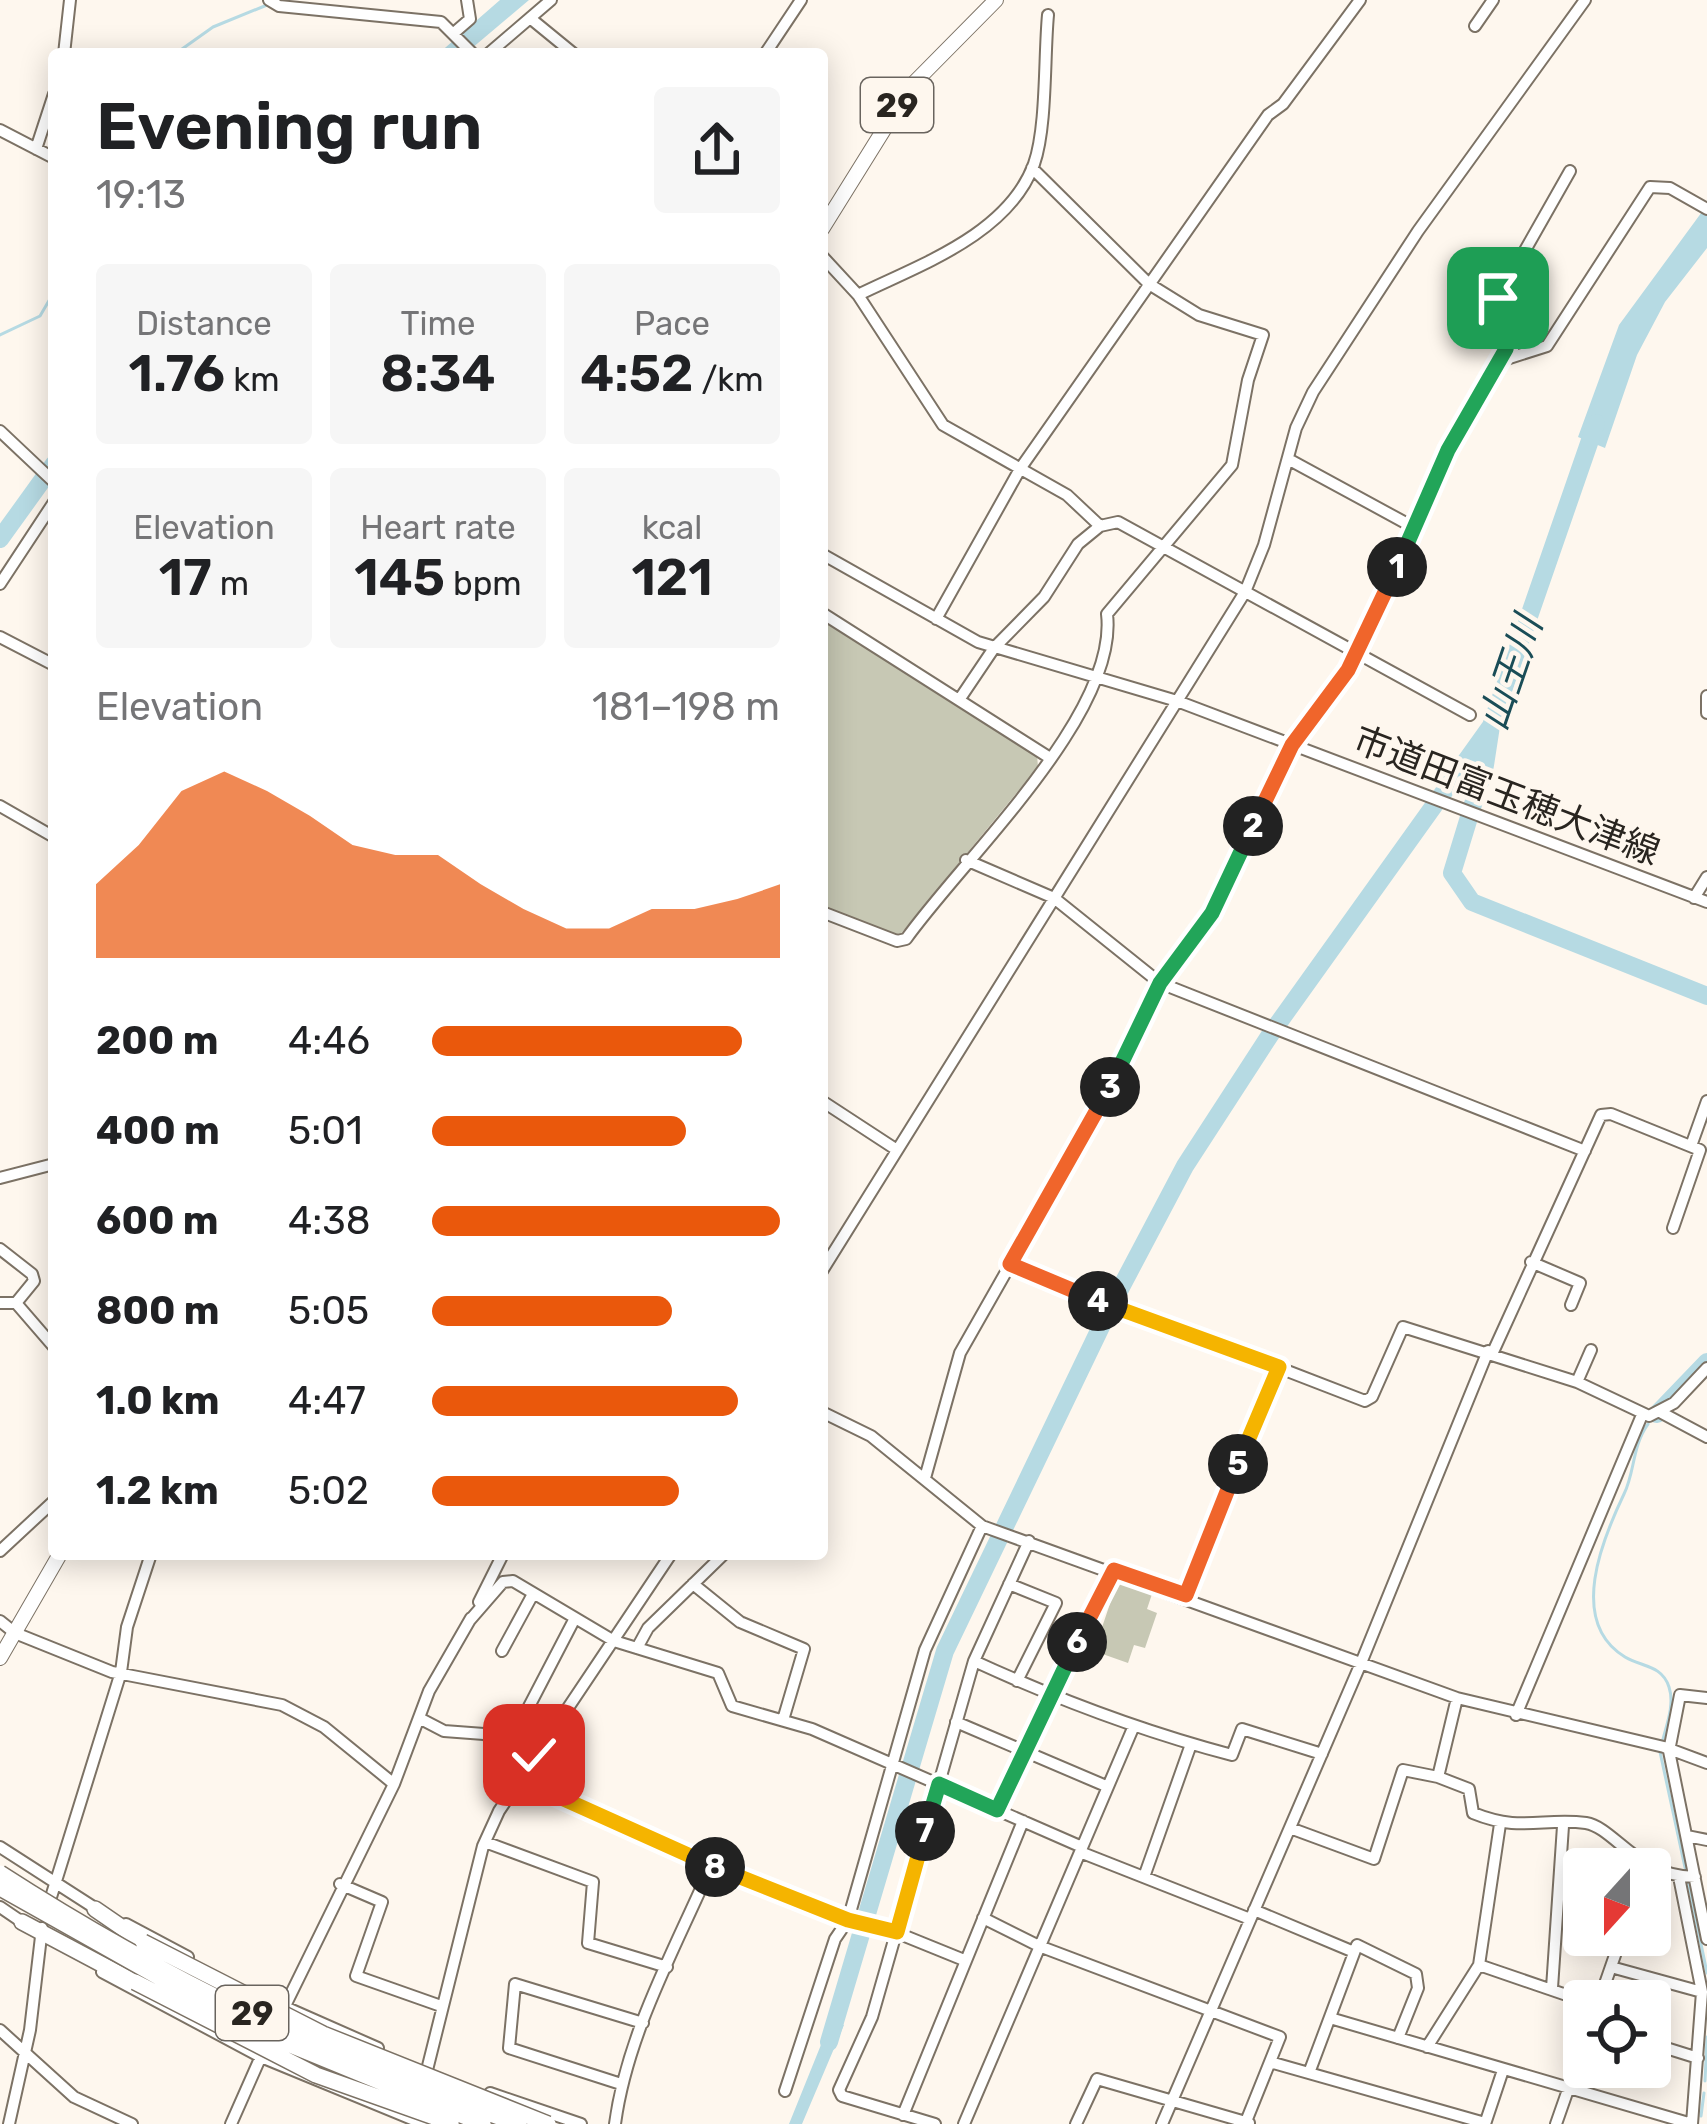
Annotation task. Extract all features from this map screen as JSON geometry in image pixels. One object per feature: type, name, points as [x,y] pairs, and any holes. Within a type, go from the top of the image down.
[{"type":"highway","name":"29","points":[[0,1873],[106,1938],[216,1996],[384,2074],[519,2124]]},
{"type":"highway","name":"29","points":[[0,1888],[249,2028],[483,2124]]},
{"type":"highway","points":[[95,1909],[143,1942],[323,2034],[548,2124]]},
{"type":"highway","points":[[22,1922],[316,2075],[454,2124]]},
{"type":"main road","name":"29","points":[[828,219],[903,97],[996,0]]},
{"type":"main road","points":[[0,1658],[57,1560]]},
{"type":"street","points":[[65,48],[70,0]]},
{"type":"street","points":[[269,0],[279,6],[441,22],[468,48]]},
{"type":"street","points":[[456,33],[470,20],[467,0]]},
{"type":"street","points":[[495,48],[551,0]]},
{"type":"street","points":[[769,48],[801,0]]},
{"type":"street","points":[[936,619],[1020,470],[1268,115],[1283,104],[1360,0]]},
{"type":"street","points":[[1475,26],[1493,0]]},
{"type":"street","points":[[828,1261],[1245,592],[1302,411],[1341,347],[1585,0]]},
{"type":"street","points":[[858,295],[974,234],[997,216],[1032,168],[1048,15]]},
{"type":"street","points":[[530,18],[567,48]]},
{"type":"street","points":[[36,148],[48,112]]},
{"type":"street","points":[[0,130],[48,155]]},
{"type":"street","points":[[828,914],[897,941],[906,939],[966,860],[1013,811],[1050,758],[1095,680],[1111,640],[1107,614],[1237,457],[1248,380],[1263,335],[1199,316],[1150,284],[1032,168]]},
{"type":"street","points":[[925,1478],[960,1353],[1098,1110],[1160,983],[1212,913],[1292,745],[1355,654],[1448,450],[1500,361],[1510,331],[1498,298],[1570,172]]},
{"type":"street","points":[[1500,361],[1547,346],[1650,188],[1670,188],[1704,207]]},
{"type":"street","points":[[828,262],[858,295],[943,425],[1067,495],[1100,526]]},
{"type":"street","points":[[0,431],[48,478]]},
{"type":"street","points":[[1288,460],[1415,527]]},
{"type":"street","points":[[0,584],[48,511]]},
{"type":"street","points":[[959,700],[994,648],[1044,597],[1078,544],[1100,526],[1118,522],[1470,716]]},
{"type":"street","name":"市道田富玉穂大津線","points":[[828,557],[994,648],[1177,701],[1700,900]]},
{"type":"street","points":[[828,617],[1050,758]]},
{"type":"street","points":[[0,637],[48,662]]},
{"type":"street","points":[[1707,696],[1707,713]]},
{"type":"street","points":[[0,806],[48,834]]},
{"type":"street","points":[[966,860],[1054,898],[1160,983],[1585,1150]]},
{"type":"street","points":[[1700,900],[1707,877]]},
{"type":"street","points":[[1673,1228],[1699,1149],[1707,1101]]},
{"type":"street","points":[[828,1105],[897,1150]]},
{"type":"street","points":[[1162,2124],[1490,1351],[1601,1115],[1611,1114],[1699,1149]]},
{"type":"street","points":[[0,1178],[48,1166]]},
{"type":"street","points":[[0,1249],[32,1274],[34,1281],[16,1303]]},
{"type":"street","points":[[1531,1262],[1580,1283],[1571,1304]]},
{"type":"street","points":[[1010,1264],[1365,1401],[1372,1397],[1403,1327],[1577,1382],[1642,1415],[1662,1413],[1707,1437]]},
{"type":"street","points":[[0,1303],[16,1303],[48,1340]]},
{"type":"street","points":[[1577,1382],[1591,1350]]},
{"type":"street","points":[[1186,1595],[1279,1367]]},
{"type":"street","points":[[1662,1413],[1707,1368]]},
{"type":"street","points":[[828,1415],[871,1436],[982,1526],[1186,1595],[1457,1698],[1707,1763]]},
{"type":"street","points":[[1516,1715],[1642,1415]]},
{"type":"street","points":[[0,1552],[48,1507]]},
{"type":"street","points":[[785,2091],[835,1939],[852,1921],[925,1650],[982,1526]]},
{"type":"street","points":[[934,2124],[842,2096],[839,2090],[872,2017],[974,1661],[1029,1540]]},
{"type":"street","points":[[5,2123],[26,2052],[41,1934],[122,1672],[127,1627],[149,1560]]},
{"type":"street","points":[[230,2124],[340,1885],[394,1784],[419,1718],[500,1560]]},
{"type":"street","points":[[41,1934],[261,2057],[418,2123],[441,2006],[484,1843],[534,1755],[666,1560]]},
{"type":"street","points":[[637,1648],[648,1628],[718,1560]]},
{"type":"street","points":[[997,1810],[1114,1570]]},
{"type":"street","points":[[470,1620],[503,1582],[513,1581],[614,1641],[718,1673],[732,1706],[783,1720],[892,1764],[1144,1877],[1354,1952]]},
{"type":"street","points":[[693,1584],[740,1622],[804,1649],[783,1720]]},
{"type":"street","points":[[1009,1584],[1056,1603],[1017,1681]]},
{"type":"street","points":[[502,1651],[533,1594]]},
{"type":"street","points":[[509,1744],[574,1620]]},
{"type":"street","points":[[0,1621],[14,1633],[122,1672],[202,1694],[261,1697],[282,1705],[325,1727],[394,1784]]},
{"type":"street","points":[[974,1661],[1049,1696],[1190,1748],[1232,1755],[1242,1729],[1322,1754]]},
{"type":"street","points":[[1556,2124],[1568,2088],[1692,2124],[1702,1961],[1687,1877],[1687,1836],[1662,1748],[1680,1695],[1707,1698]]},
{"type":"street","points":[[1438,1777],[1457,1698]]},
{"type":"street","points":[[419,1718],[443,1731],[484,1734],[534,1755]]},
{"type":"street","points":[[956,1722],[1106,1786]]},
{"type":"street","points":[[964,2124],[1133,1728]]},
{"type":"street","points":[[1144,1877],[1190,1748]]},
{"type":"street","points":[[1289,1828],[1374,1859],[1403,1770],[1469,1790],[1473,1814],[1500,1824],[1589,1823],[1620,1848]]},
{"type":"street","points":[[519,1779],[711,1866],[964,1960]]},
{"type":"street","points":[[903,2114],[1022,1821]]},
{"type":"street","points":[[1427,2047],[1478,1965],[1500,1824]]},
{"type":"street","points":[[1552,1988],[1563,1826]]},
{"type":"street","points":[[1687,1836],[1707,1840]]},
{"type":"street","points":[[484,1843],[593,1882],[588,1943],[667,1967]]},
{"type":"street","points":[[0,1847],[95,1909],[284,2006],[427,2068],[581,2124]]},
{"type":"street","points":[[615,2124],[620,2084],[711,1866]]},
{"type":"street","points":[[1671,1873],[1687,1877]]},
{"type":"street","points":[[1687,1877],[1707,1939]]},
{"type":"street","points":[[340,1885],[382,1902],[356,1976],[441,2006]]},
{"type":"street","points":[[0,1907],[22,1922]]},
{"type":"street","points":[[983,1918],[1039,1946],[1280,2037],[1248,2123],[1096,2079],[1076,2124]]},
{"type":"street","points":[[1309,2073],[1357,1945],[1416,1974],[1418,1988],[1398,2038]]},
{"type":"street","points":[[1606,1980],[1615,1956]]},
{"type":"street","points":[[1478,1965],[1563,1992]]},
{"type":"street","points":[[1611,1966],[1702,1992]]},
{"type":"street","points":[[620,2084],[509,2048],[515,1984],[644,2023]]},
{"type":"street","points":[[1330,2018],[1563,2087]]},
{"type":"street","points":[[0,2030],[74,2097],[132,2124]]},
{"type":"street","points":[[1671,2050],[1698,2057]]},
{"type":"street","points":[[1270,2062],[1485,2124],[1503,2070]]},
{"type":"street","points":[[1631,2124],[1637,2108]]},
{"type":"green space","points":[[828,622],[1037,755],[1038,767],[899,936],[828,909]]},
{"type":"green space","points":[[1118,1580],[1153,1591],[1147,1609],[1157,1613],[1145,1648],[1134,1645],[1128,1663],[1094,1651]]},
{"type":"water","points":[[500,0],[529,0],[472,48],[445,48]]},
{"type":"water","points":[[1707,205],[1707,248],[1665,302],[1637,355],[1605,448],[1578,437],[1619,325]]},
{"type":"water","points":[[831,2020],[844,2025],[802,2124],[789,2124]]},
{"type":"waterway","points":[[183,48],[213,27],[267,5]]},
{"type":"waterway","points":[[0,335],[40,316],[48,302]]},
{"type":"waterway","name":"山王川","points":[[1596,423],[1491,726],[1485,765],[1452,873],[1472,902],[1707,996]]},
{"type":"waterway","points":[[0,539],[48,472]]},
{"type":"waterway","points":[[829,2042],[945,1651],[1109,1310],[1185,1166],[1272,1032],[1491,726]]},
{"type":"waterway","name":"山王川","points":[[1657,1414],[1707,1362]]},
{"type":"waterway","name":"山王川","points":[[1648,1424],[1600,1556],[1594,1602],[1597,1623],[1607,1642],[1666,1680],[1671,1701],[1662,1743]]},
{"type":"waterway","name":"山王川","points":[[1660,1752],[1686,1872]]},
{"type":"waterway","name":"山王川","points":[[1688,1881],[1707,1973]]},
{"type":"waterway","name":"山王川","points":[[1705,2081],[1707,2037]]},
{"type":"waterway","name":"山王川","points":[[1701,2116],[1704,2093]]},
{"type":"route","points":[[534,1755],[519,1779],[582,1811],[804,1904],[897,1932],[939,1784],[997,1810],[1114,1570],[1186,1595],[1279,1367],[1010,1264],[1098,1110],[1160,983],[1212,913],[1292,745],[1348,670],[1448,450],[1506,349],[1510,331],[1498,298]]}]
